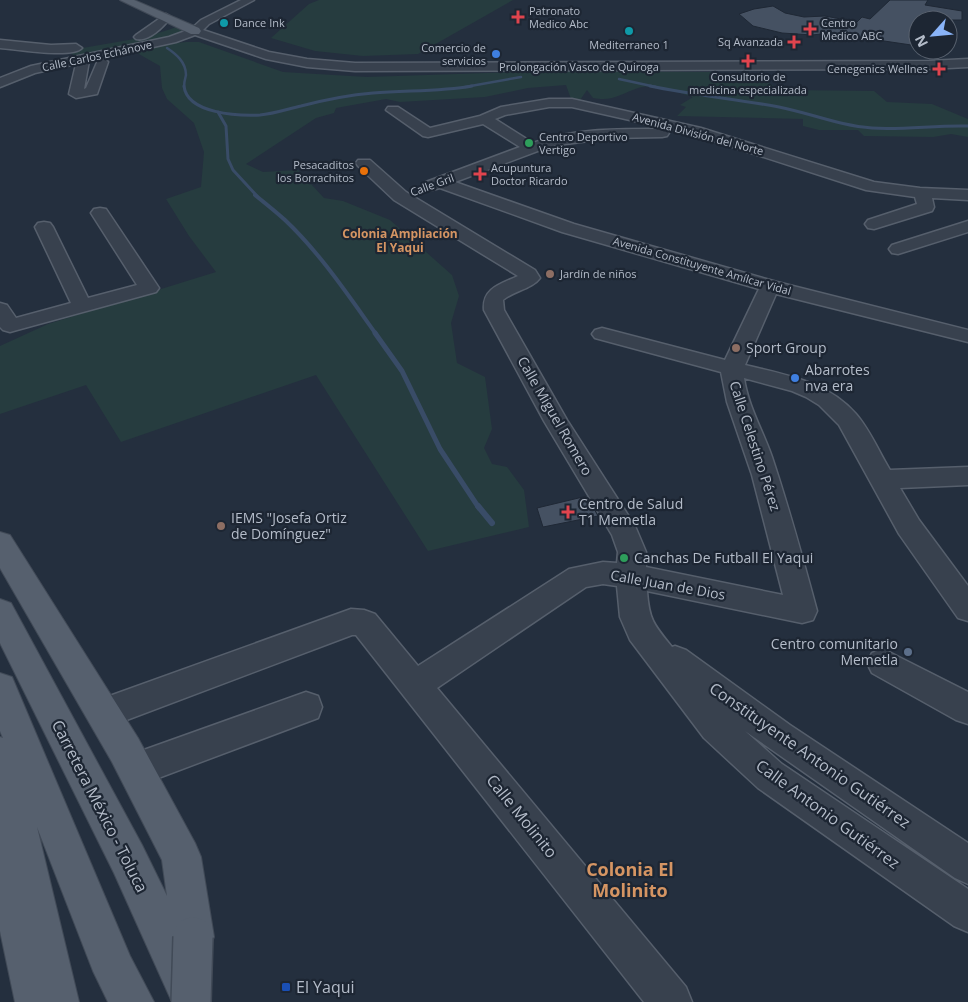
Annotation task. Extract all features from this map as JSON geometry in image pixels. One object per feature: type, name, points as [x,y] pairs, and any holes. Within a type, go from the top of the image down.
[{"type":"main road","points":[[125,0],[182,24],[198,24]]},
{"type":"main road","points":[[150,0],[198,24]]},
{"type":"main road","points":[[0,543],[124,750],[181,857],[193,937],[191,1002]]},
{"type":"main road","name":"Carretera México - Toluca","points":[[0,612],[128,859],[196,1002]]},
{"type":"main road","points":[[0,688],[107,953],[132,1002]]},
{"type":"main road","points":[[0,754],[6,772],[58,1002]]},
{"type":"main road","points":[[0,840],[38,1002]]},
{"type":"street","points":[[198,24],[212,10],[232,0]]},
{"type":"street","points":[[198,24],[249,0]]},
{"type":"street","points":[[212,10],[227,12]]},
{"type":"street","points":[[140,37],[153,29],[166,17]]},
{"type":"street","points":[[0,44],[51,49],[88,47],[140,37],[182,24]]},
{"type":"street","name":"Calle Carlos Echánove","points":[[0,83],[31,70],[172,40],[198,24]]},
{"type":"street","name":"Prolongación Vasco de Quiroga","points":[[198,24],[227,43],[266,55],[307,63],[355,67],[920,58],[968,55]]},
{"type":"street","name":"Prolongación Vasco de Quiroga","points":[[198,24],[283,50],[319,57],[358,60],[919,65],[968,63]]},
{"type":"street","points":[[153,33],[170,35],[172,40],[227,43]]},
{"type":"street","points":[[51,49],[70,54],[58,64]]},
{"type":"street","points":[[84,58],[76,94],[92,91],[102,62]]},
{"type":"street","name":"Avenida División del Norte","points":[[393,110],[428,133],[485,119],[501,111],[549,103],[572,103],[696,131],[872,187],[920,193],[968,195]]},
{"type":"street","points":[[485,119],[532,148]]},
{"type":"street","name":"Calle Gril","points":[[400,196],[532,148],[562,140],[603,135],[696,131]]},
{"type":"street","points":[[364,163],[400,196]]},
{"type":"street","name":"Avenida Constituyente Amílcar Vidal","points":[[440,182],[568,228],[770,286],[968,336]]},
{"type":"street","points":[[874,224],[926,206],[926,200],[920,193]]},
{"type":"street","name":"Calle Miguel Romero","points":[[400,196],[528,274],[530,278],[503,290],[493,299],[494,310],[556,422],[625,533],[633,560],[630,576]]},
{"type":"street","points":[[0,309],[10,326],[149,288],[100,213]]},
{"type":"street","points":[[898,249],[968,226]]},
{"type":"street","points":[[44,227],[82,306]]},
{"type":"street","name":"Calle Celestino Pérez","points":[[770,286],[732,369],[732,378],[774,502],[802,611]]},
{"type":"street","points":[[602,334],[800,386],[827,400],[848,420],[909,527],[968,609]]},
{"type":"street","points":[[881,480],[968,476]]},
{"type":"street","name":"Calle Juan de Dios","points":[[415,686],[579,577],[603,573],[630,576],[802,611]]},
{"type":"street","name":"Calle Antonio Gutiérrez","points":[[630,576],[636,618],[641,631],[716,727],[770,776],[968,912]]},
{"type":"street","name":"Calle Molinito","points":[[116,709],[351,622],[364,623],[672,1002]]},
{"type":"street","name":"Constituyente Antonio Gutiérrez","points":[[652,644],[778,736],[968,865]]},
{"type":"street","points":[[883,663],[968,709]]},
{"type":"street","points":[[153,763],[306,706]]},
{"type":"green space","points":[[319,0],[513,0],[418,54],[363,56],[315,51],[271,38],[309,4]]},
{"type":"green space","points":[[177,27],[184,32],[165,39],[73,57],[71,50],[146,37]]},
{"type":"green space","points":[[199,42],[283,72],[367,77],[543,71],[713,72],[766,81],[785,90],[874,91],[887,102],[932,104],[968,119],[968,137],[951,134],[933,137],[864,136],[858,130],[819,130],[803,126],[803,119],[677,116],[686,107],[680,105],[693,97],[666,89],[645,87],[606,99],[593,98],[587,90],[580,100],[571,99],[566,85],[528,88],[485,97],[400,102],[386,99],[336,108],[334,113],[316,118],[246,164],[263,172],[298,170],[324,198],[343,201],[390,220],[452,275],[459,296],[451,323],[457,363],[485,377],[492,429],[484,448],[492,464],[507,467],[524,490],[529,527],[428,551],[316,375],[121,442],[86,385],[0,414],[0,346],[48,324],[216,272],[189,236],[166,199],[201,187],[204,152],[194,123],[167,99],[162,88],[160,66],[137,53],[167,44]]},
{"type":"building","points":[[890,0],[928,0],[925,5],[956,10],[908,10],[908,45],[830,33],[812,35],[782,33],[753,26],[739,14],[773,6],[785,13],[804,17],[825,16],[857,22],[862,17],[870,19]]},
{"type":"building","points":[[958,10],[962,11],[962,20],[958,20]]},
{"type":"building","name":"Centro de Salud T1 Memetla","points":[[587,496],[598,516],[543,527],[537,508]]},
{"type":"waterway","points":[[167,48],[177,56],[186,70],[184,86]]},
{"type":"waterway","points":[[468,87],[521,77]]},
{"type":"waterway","points":[[619,79],[656,87]]},
{"type":"waterway","points":[[184,86],[187,95],[204,108],[240,115],[270,114],[355,95],[468,87]]},
{"type":"waterway","points":[[468,87],[472,86]]},
{"type":"waterway","points":[[650,86],[779,107],[860,127],[968,126]]},
{"type":"waterway","points":[[218,112],[226,126],[228,159],[233,170],[257,196]]},
{"type":"waterway","points":[[255,195],[285,220],[310,246],[376,334]]},
{"type":"waterway","points":[[375,333],[402,371],[440,449],[479,508]]},
{"type":"waterway","points":[[478,506],[492,523]]},
{"type":"place","name":"Patronato Medico Abc","points":[[518,17]]},
{"type":"place","name":"Dance Ink","points":[[224,23]]},
{"type":"place","name":"Centro Medico ABC","points":[[810,29]]},
{"type":"place","name":"Mediterraneo 1","points":[[629,31]]},
{"type":"place","name":"Sq Avanzada","points":[[794,42]]},
{"type":"place","name":"Comercio de servicios","points":[[496,54]]},
{"type":"place","name":"Consultorio de medicina especializada","points":[[748,61]]},
{"type":"place","name":"Cenegenics Wellnes","points":[[939,69]]},
{"type":"place","name":"Centro Deportivo Vertigo","points":[[529,143]]},
{"type":"place","name":"Pesacaditos los Borrachitos","points":[[364,171]]},
{"type":"place","name":"Acupuntura Doctor Ricardo","points":[[480,174]]},
{"type":"place","name":"Jardín de niños","points":[[550,274]]},
{"type":"place","name":"Sport Group","points":[[736,348]]},
{"type":"place","name":"Abarrotes nva era","points":[[795,378]]},
{"type":"place","name":"Centro de Salud T1 Memetla","points":[[568,512]]},
{"type":"place","name":"IEMS \"Josefa Ortiz de Domínguez\"","points":[[221,526]]},
{"type":"place","name":"Canchas De Futball El Yaqui","points":[[624,558]]},
{"type":"place","name":"Centro comunitario Memetla","points":[[908,652]]},
{"type":"place","name":"El Yaqui","points":[[286,987]]},
{"type":"district","name":"Colonia Ampliación El Yaqui","points":[[400,241]]},
{"type":"district","name":"Colonia El Molinito","points":[[630,880]]}]
